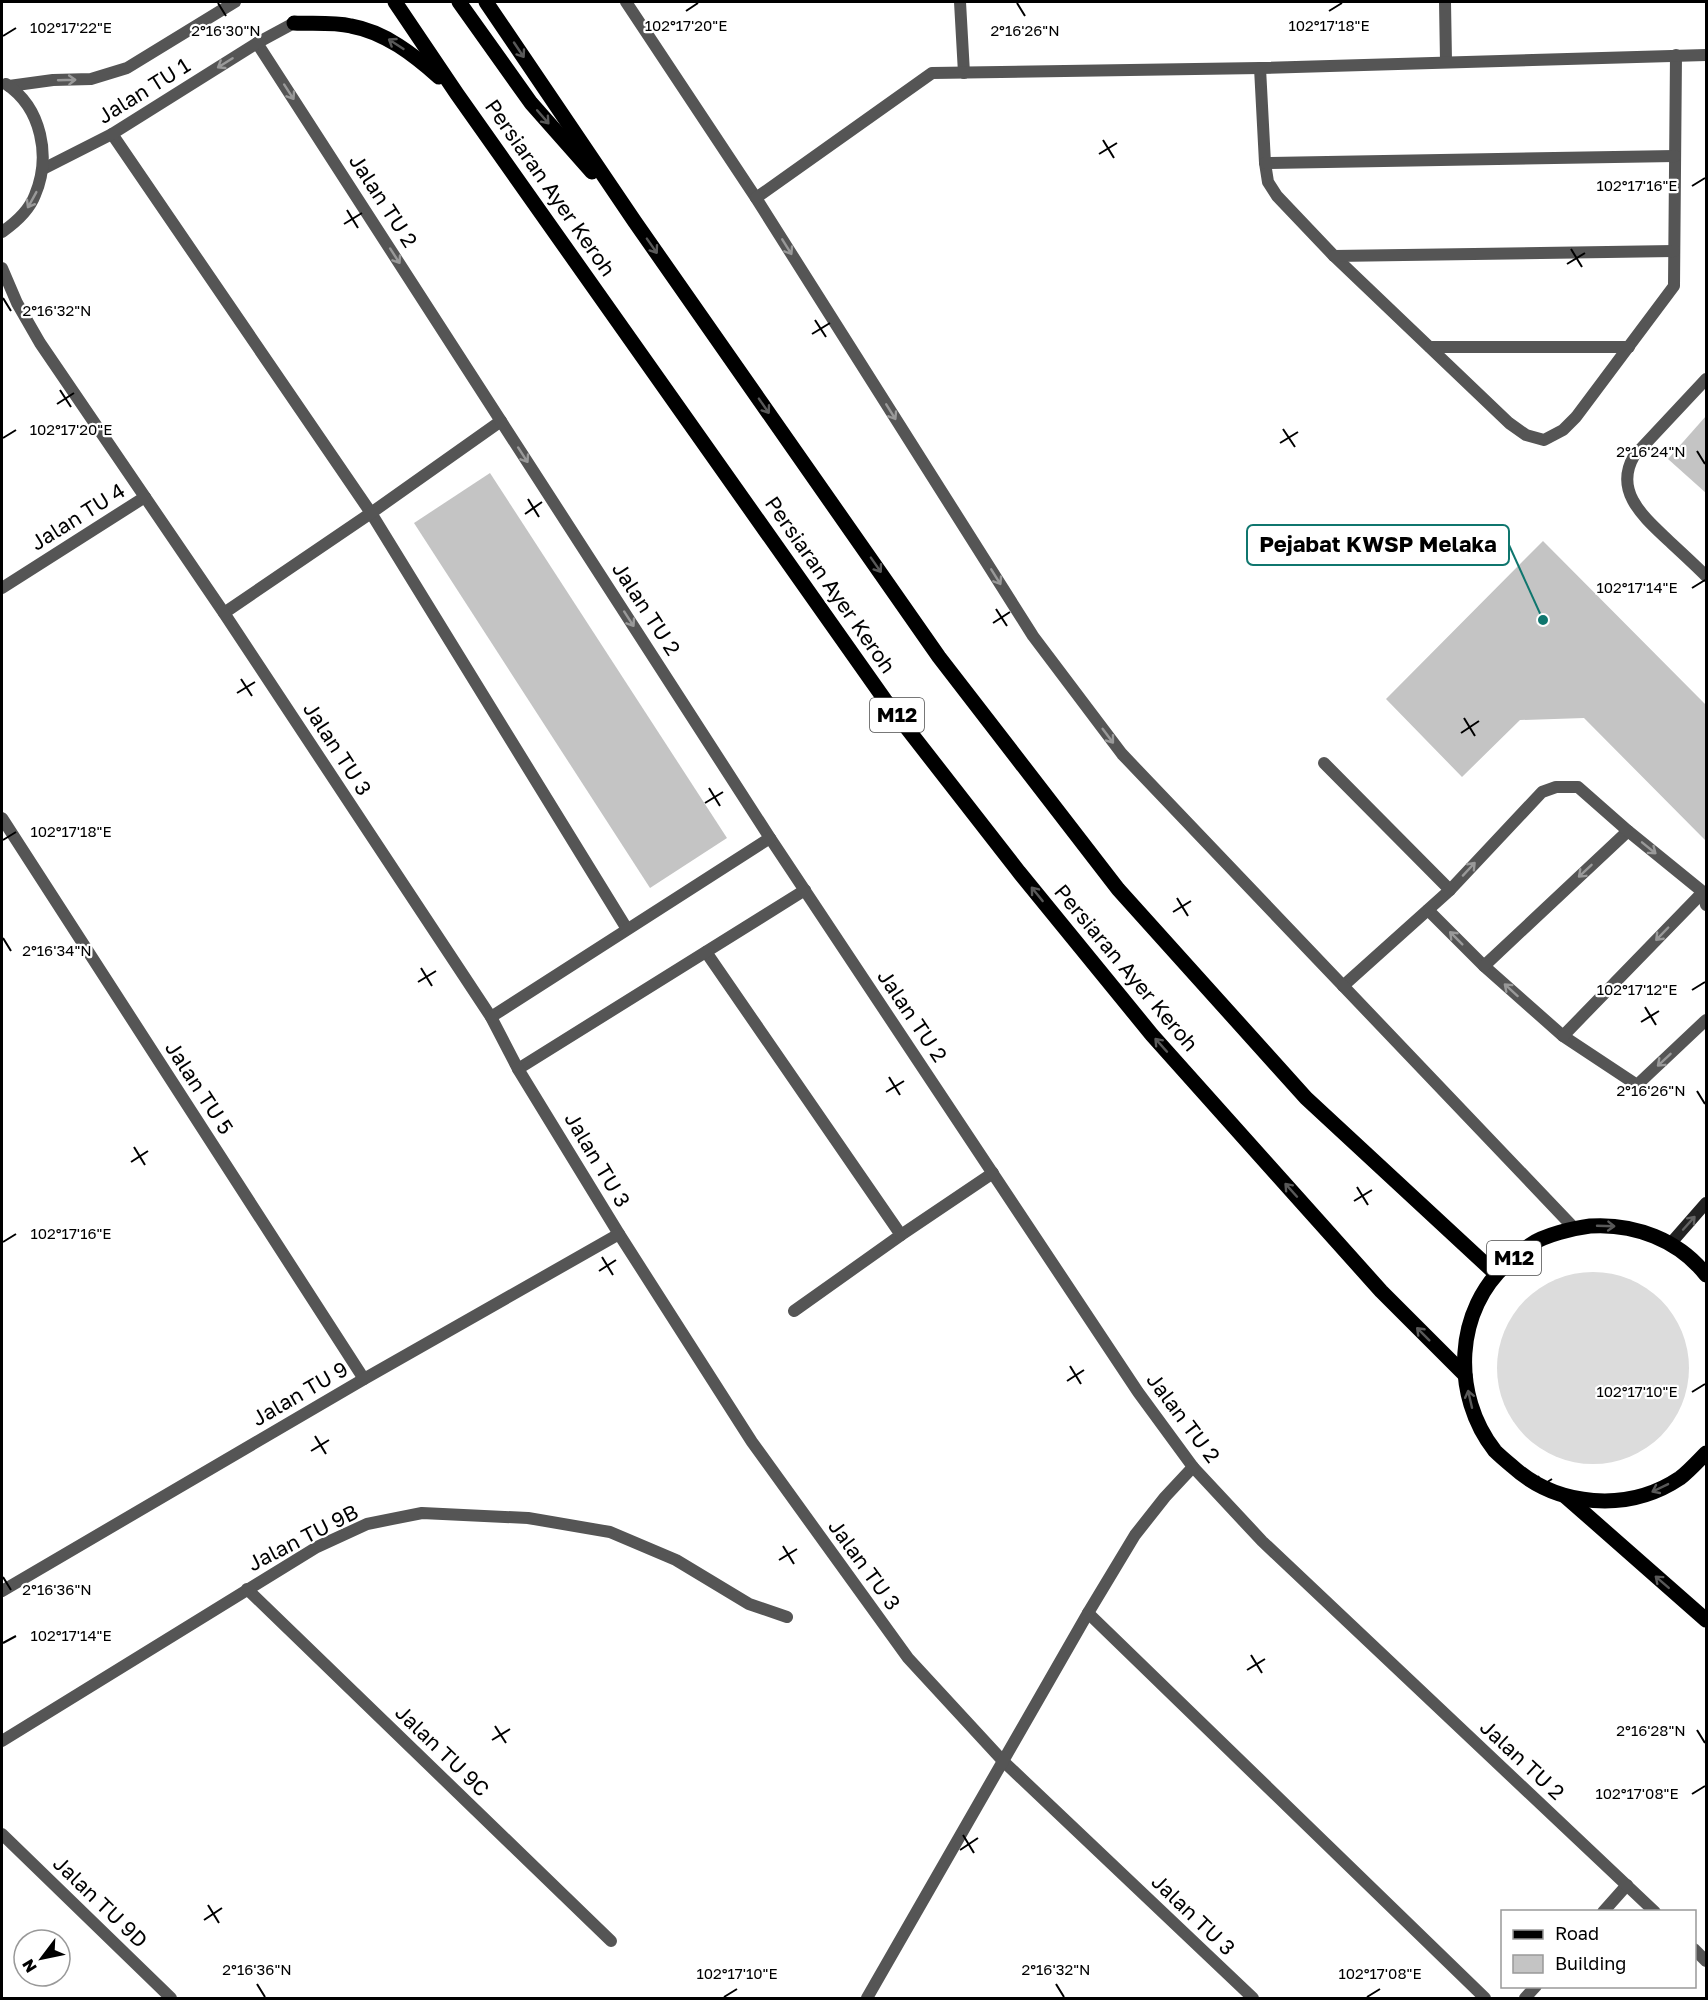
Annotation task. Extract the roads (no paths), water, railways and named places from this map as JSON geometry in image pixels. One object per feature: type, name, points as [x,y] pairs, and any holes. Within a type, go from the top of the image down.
[{"type":"main road","name":"Persiaran Ayer Keroh","points":[[395,2],[457,94],[885,700],[1152,1035],[1381,1291],[1464,1375]]},
{"type":"main road","points":[[459,2],[531,103],[635,222]]},
{"type":"main road","name":"M12","points":[[486,2],[635,222],[939,657],[1118,889],[1306,1098],[1496,1274]]},
{"type":"main road","points":[[294,23],[351,26],[388,39],[421,61],[457,94]]},
{"type":"main road","points":[[1671,1243],[1707,1203]]},
{"type":"main road","name":"M12","points":[[1707,1275],[1698,1264],[1671,1243],[1640,1230],[1607,1225],[1574,1228],[1531,1244],[1496,1274],[1477,1305],[1466,1339],[1464,1375],[1474,1416],[1496,1451],[1527,1479],[1565,1496],[1604,1502],[1644,1495],[1680,1478],[1707,1453]]},
{"type":"main road","name":"M12","points":[[1565,1496],[1707,1620]]},
{"type":"street","name":"Jalan TU 1","points":[[5,84],[91,79],[127,68],[235,2]]},
{"type":"street","points":[[626,2],[756,198],[1034,636],[1122,754],[1574,1228]]},
{"type":"street","points":[[960,2],[964,73]]},
{"type":"street","points":[[1445,2],[1446,61]]},
{"type":"street","name":"Jalan TU 1","points":[[43,169],[112,134],[257,43],[294,23]]},
{"type":"street","name":"Jalan TU 2","points":[[257,43],[770,838],[1138,1392],[1193,1467],[1262,1541],[1654,1910]]},
{"type":"street","points":[[1260,68],[1264,163],[1268,182],[1277,196],[1334,256],[1509,423],[1526,435],[1544,440],[1563,430],[1576,417],[1674,286],[1676,55]]},
{"type":"street","points":[[756,198],[932,74],[1260,68],[1707,55]]},
{"type":"street","points":[[2,232],[18,220],[35,197],[43,169],[43,146],[37,123],[25,102],[5,84]]},
{"type":"street","points":[[112,134],[371,513],[627,929]]},
{"type":"street","points":[[1264,163],[1676,156]]},
{"type":"street","points":[[1334,256],[1674,251]]},
{"type":"street","name":"Jalan TU 3","points":[[2,268],[17,303],[40,343],[224,613],[490,1017],[518,1069],[619,1234],[752,1442],[858,1591],[908,1658],[1003,1761],[1253,1998]]},
{"type":"street","points":[[1430,346],[1629,347]]},
{"type":"street","points":[[1707,379],[1634,456],[1626,475],[1628,491],[1643,517],[1707,576]]},
{"type":"street","points":[[224,613],[501,421]]},
{"type":"street","name":"Jalan TU 4","points":[[2,588],[145,497]]},
{"type":"street","points":[[1324,763],[1450,890]]},
{"type":"street","points":[[1343,986],[1450,890],[1542,792],[1556,787],[1578,787],[1703,892],[1707,905]]},
{"type":"street","name":"Jalan TU 5","points":[[2,818],[364,1379]]},
{"type":"street","points":[[1484,966],[1628,831]]},
{"type":"street","points":[[490,1017],[770,838]]},
{"type":"street","points":[[518,1069],[805,890]]},
{"type":"street","points":[[1563,1036],[1703,892]]},
{"type":"street","points":[[1428,910],[1484,966],[1563,1036],[1637,1085],[1707,1020]]},
{"type":"street","points":[[706,952],[901,1235]]},
{"type":"street","points":[[794,1311],[993,1173]]},
{"type":"street","name":"Jalan TU 9","points":[[2,1591],[364,1379],[619,1234]]},
{"type":"street","points":[[867,1998],[1135,1535],[1165,1497],[1193,1467]]},
{"type":"street","name":"Jalan TU 9B","points":[[2,1741],[317,1547],[367,1524],[422,1513],[528,1518],[610,1532],[676,1560],[750,1604],[787,1617]]},
{"type":"street","name":"Jalan TU 9C","points":[[247,1589],[611,1941]]},
{"type":"street","points":[[1088,1613],[1485,1998]]},
{"type":"street","name":"Jalan TU 9D","points":[[2,1834],[171,1998]]},
{"type":"street","points":[[1604,1910],[1627,1885]]},
{"type":"street","points":[[1696,1950],[1707,1961]]},
{"type":"place","name":"Pejabat KWSP Melaka","points":[[1543,620]]}]
